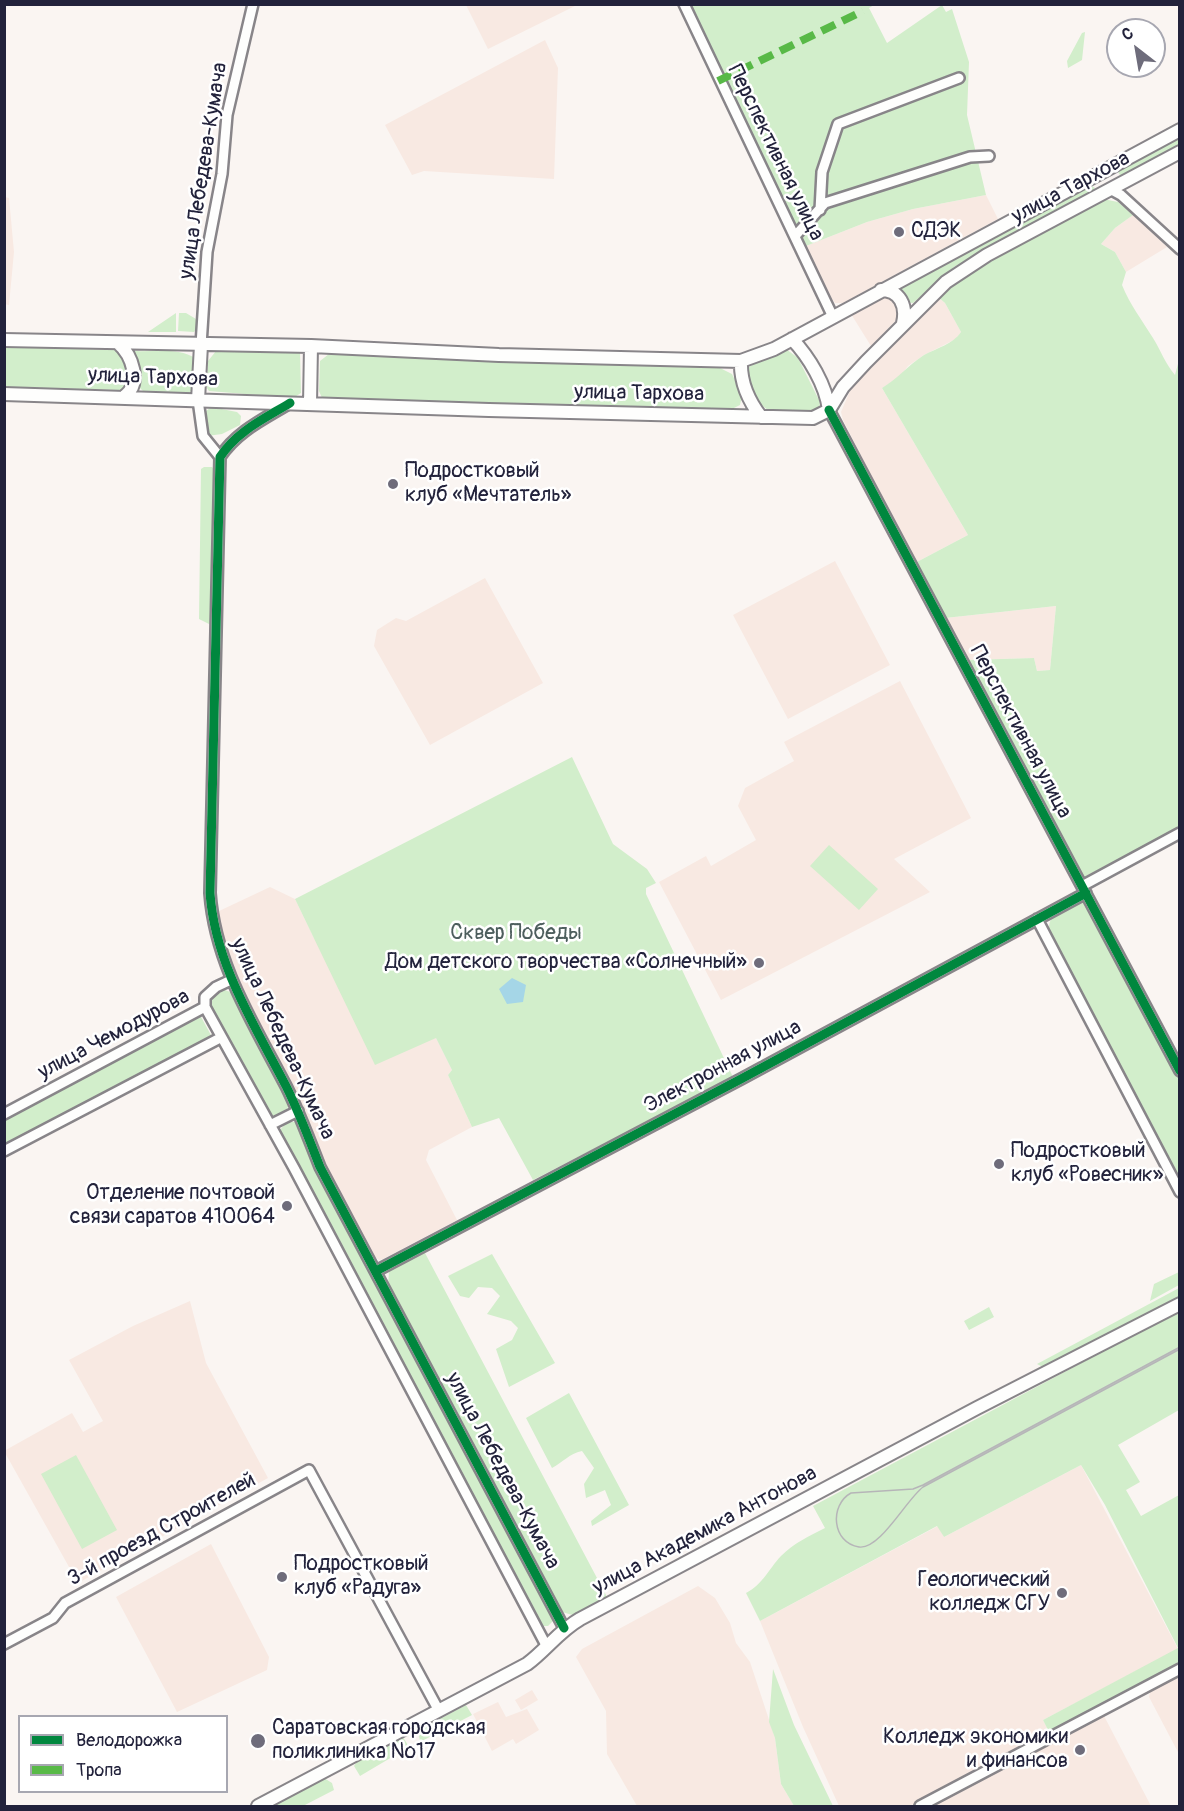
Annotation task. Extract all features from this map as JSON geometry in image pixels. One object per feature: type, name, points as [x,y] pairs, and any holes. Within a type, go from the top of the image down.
[{"type":"main road","name":"улица Тархова","points":[[4,340],[311,346],[502,355],[741,361],[792,339],[1179,130]]},
{"type":"main road","name":"улица Тархова","points":[[4,394],[813,418],[828,410],[843,387],[903,323],[946,282],[987,255],[1179,152]]},
{"type":"main road","points":[[1100,174],[1110,189]]},
{"type":"main road","points":[[881,291],[892,291],[901,299],[905,309],[903,323]]},
{"type":"main road","points":[[792,339],[803,351],[827,396],[828,410]]},
{"type":"main road","points":[[118,343],[128,354],[134,378],[134,385],[125,396]]},
{"type":"main road","points":[[198,400],[201,345]]},
{"type":"main road","points":[[310,404],[311,346]]},
{"type":"main road","points":[[741,361],[741,372],[749,401],[761,417]]},
{"type":"main road","name":"улица Академика Антонова","points":[[258,1806],[527,1664],[564,1628],[976,1408],[1179,1304]]},
{"type":"street","name":"улица Лебедева-Кумача","points":[[201,345],[207,252],[222,174],[227,115],[253,4]]},
{"type":"street","name":"Перспективная улица","points":[[684,4],[833,316]]},
{"type":"street","points":[[820,210],[822,172],[838,124],[959,78]]},
{"type":"street","points":[[795,236],[825,203],[970,157],[989,156]]},
{"type":"street","points":[[1110,189],[1121,195],[1179,249]]},
{"type":"street","points":[[198,400],[203,436],[220,457],[227,446],[246,430],[290,403]]},
{"type":"street","name":"Перспективная улица","points":[[828,410],[1179,1071]]},
{"type":"street","name":"улица Лебедева-Кумача","points":[[220,457],[210,893],[212,924],[231,980],[298,1111],[320,1167],[564,1628]]},
{"type":"street","name":"Электронная улица","points":[[376,1271],[741,1079],[1037,919],[1179,833]]},
{"type":"street","points":[[1037,919],[1179,1192]]},
{"type":"street","name":"улица Чемодурова","points":[[4,1114],[205,1008],[205,997],[216,987],[231,980]]},
{"type":"street","name":"улица Лебедева-Кумача","points":[[205,1008],[270,1125],[547,1647]]},
{"type":"street","points":[[4,1151],[220,1038]]},
{"type":"street","points":[[270,1125],[298,1111]]},
{"type":"street","name":"3-й проезд Строителей","points":[[4,1644],[53,1618],[65,1603],[309,1470],[439,1711]]},
{"type":"street","points":[[920,1806],[1179,1669]]},
{"type":"shaded area","points":[[466,5],[577,5],[488,49]]},
{"type":"shaded area","points":[[545,40],[558,68],[554,179],[424,171],[412,175],[385,125]]},
{"type":"shaded area","points":[[986,195],[998,219],[843,303],[835,303],[832,299],[806,246],[867,222],[913,209]]},
{"type":"shaded area","points":[[5,197],[9,198],[14,252],[9,305],[4,304]]},
{"type":"shaded area","points":[[1133,215],[1167,247],[1126,272],[1115,252],[1101,244],[1115,228]]},
{"type":"shaded area","points":[[886,294],[902,310],[902,314],[871,346],[851,314]]},
{"type":"shaded area","points":[[938,297],[945,303],[961,332],[956,339],[908,366],[899,378],[882,388],[968,535],[915,563],[841,412],[850,391],[915,318]]},
{"type":"shaded area","points":[[835,561],[890,665],[788,719],[733,615]]},
{"type":"shaded area","points":[[485,578],[543,683],[430,745],[374,646],[377,630],[396,618],[406,621]]},
{"type":"shaded area","points":[[1056,606],[1050,670],[1037,671],[1034,658],[968,660],[945,618]]},
{"type":"shaded area","points":[[900,681],[971,818],[894,859],[930,892],[721,1000],[659,882],[706,856],[711,866],[756,840],[738,806],[745,788],[794,761],[784,742]]},
{"type":"shaded area","points":[[270,887],[295,899],[314,938],[436,1038],[452,1070],[448,1075],[472,1127],[429,1150],[426,1160],[457,1220],[383,1259],[379,1260],[374,1256],[327,1170],[227,959],[219,933],[217,912]]},
{"type":"shaded area","points":[[190,1301],[206,1363],[268,1478],[78,1583],[4,1451],[72,1413],[83,1432],[103,1421],[69,1360],[133,1326]]},
{"type":"shaded area","points":[[1081,1465],[1178,1649],[1043,1720],[1049,1732],[910,1806],[839,1806],[803,1727],[760,1621],[938,1526],[944,1537]]},
{"type":"shaded area","points":[[211,1544],[269,1657],[267,1670],[177,1712],[116,1597]]},
{"type":"shaded area","points":[[698,1586],[715,1598],[730,1623],[736,1643],[750,1662],[775,1738],[781,1784],[794,1806],[637,1806],[607,1754],[606,1711],[576,1657],[582,1649]]},
{"type":"shaded area","points":[[1179,1676],[1179,1754],[1149,1697],[1150,1692]]},
{"type":"shaded area","points":[[532,1690],[538,1700],[521,1710],[515,1700]]},
{"type":"shaded area","points":[[498,1702],[506,1717],[527,1709],[539,1730],[516,1744],[513,1739],[492,1751],[473,1714]]},
{"type":"shaded area","name":"Колледж экономики и финансов","points":[[1103,1714],[1151,1806],[930,1806],[971,1785]]},
{"type":"green space","points":[[691,5],[874,5],[869,8],[887,43],[942,5],[946,12],[952,9],[969,62],[967,115],[986,195],[913,209],[867,222],[806,246]]},
{"type":"green space","points":[[1085,32],[1082,60],[1068,68],[1067,61],[1082,33]]},
{"type":"green space","points":[[1179,137],[1179,146],[1121,177],[1117,170]]},
{"type":"green space","points":[[1090,185],[1095,188],[1092,192],[954,267],[913,303],[907,302],[901,296],[898,288]]},
{"type":"green space","points":[[1103,199],[1118,202],[1133,215],[1115,228],[1101,244],[1115,252],[1126,272],[1122,285],[1125,292],[1175,375],[1179,360],[1179,828],[1084,877],[1079,873],[968,660],[1034,658],[1037,671],[1050,670],[1056,606],[945,618],[915,563],[968,535],[882,388],[918,359],[949,343],[961,332],[945,303],[938,297],[966,274]]},
{"type":"green space","points":[[176,313],[176,332],[148,332]]},
{"type":"green space","points":[[179,313],[186,313],[196,319],[198,326],[194,332],[178,331]]},
{"type":"green space","points":[[5,347],[118,350],[132,375],[126,388],[120,390],[5,387]]},
{"type":"green space","points":[[786,349],[798,358],[820,402],[819,410],[777,413],[770,411],[757,400],[748,382],[749,367]]},
{"type":"green space","points":[[134,351],[175,351],[190,355],[196,359],[193,390],[188,393],[145,393],[138,386],[131,353]]},
{"type":"green space","points":[[216,351],[300,352],[301,393],[293,398],[209,391],[207,388],[208,361]]},
{"type":"green space","points":[[329,354],[720,368],[732,374],[742,395],[740,405],[732,409],[333,401],[322,398],[319,391],[320,361]]},
{"type":"green space","points":[[211,407],[237,412],[241,416],[240,425],[222,434],[207,436],[204,429],[205,412]]},
{"type":"green space","points":[[212,467],[215,470],[211,625],[199,619],[201,469]]},
{"type":"green space","name":"Сквер Победы","points":[[572,757],[613,844],[647,869],[656,883],[646,888],[646,894],[732,1078],[533,1180],[499,1118],[472,1127],[448,1075],[452,1070],[436,1038],[375,1065],[295,899]]},
{"type":"green space","points":[[829,845],[878,889],[859,910],[810,866]]},
{"type":"green space","points":[[1080,900],[1088,905],[1179,1077],[1179,1179],[1049,929],[1055,914]]},
{"type":"green space","points":[[222,989],[233,993],[288,1100],[289,1104],[285,1113],[280,1116],[270,1117],[209,1006],[212,994]]},
{"type":"green space","points":[[200,1015],[212,1037],[5,1148],[5,1120]]},
{"type":"green space","points":[[287,1122],[295,1122],[298,1125],[314,1165],[553,1615],[553,1621],[548,1626],[542,1626],[539,1623],[279,1131]]},
{"type":"green space","points":[[425,1253],[606,1595],[607,1600],[582,1610],[581,1614],[576,1616],[562,1612],[553,1599],[388,1286],[389,1271],[418,1254]]},
{"type":"green space","points":[[492,1254],[555,1363],[509,1387],[496,1349],[512,1340],[518,1328],[511,1321],[487,1314],[500,1296],[492,1288],[478,1287],[469,1298],[460,1296],[448,1276]]},
{"type":"green space","points":[[1179,1272],[1179,1285],[1150,1301],[1154,1284]]},
{"type":"green space","points":[[1179,1288],[1179,1299],[1045,1368],[1037,1364]]},
{"type":"green space","points":[[989,1307],[994,1317],[969,1330],[964,1321]]},
{"type":"green space","points":[[1179,1311],[1179,1410],[1118,1445],[1140,1482],[1126,1490],[1141,1516],[1179,1495],[1179,1664],[1049,1732],[1043,1720],[1178,1648],[1105,1505],[1081,1465],[944,1537],[937,1526],[760,1621],[746,1593],[761,1581],[786,1551],[825,1528],[813,1506]]},
{"type":"green space","points":[[569,1393],[629,1505],[592,1526],[591,1521],[611,1505],[605,1490],[586,1498],[584,1484],[594,1468],[582,1451],[552,1468],[526,1418]]},
{"type":"green space","points":[[76,1455],[117,1530],[82,1549],[41,1474]]},
{"type":"green space","points":[[773,1669],[794,1725],[833,1806],[794,1806],[781,1784],[775,1738],[769,1722]]},
{"type":"green space","points":[[466,1705],[472,1715],[420,1742],[421,1729]]},
{"type":"green space","points":[[403,1737],[409,1747],[360,1776],[354,1766],[358,1760]]},
{"type":"green space","points":[[324,1778],[332,1783],[334,1790],[303,1806],[274,1806]]},
{"type":"water","points":[[512,978],[526,985],[523,1002],[507,1004],[499,989]]},
{"type":"tram line","points":[[1180,1347],[923,1485],[913,1489],[851,1493],[839,1506],[837,1514],[837,1523],[843,1539],[859,1547],[867,1546],[884,1533],[923,1487],[1180,1349]]},
{"type":"marked path","points":[[718,81],[863,11]]},
{"type":"cycle path","points":[[290,403],[243,433],[220,457],[210,893],[213,919],[219,944],[238,993],[291,1096],[320,1167],[564,1628]]},
{"type":"cycle path","points":[[829,410],[1180,1071]]},
{"type":"cycle path","points":[[376,1271],[741,1079],[1086,893]]},
{"type":"place","name":"СДЭК","points":[[899,232]]},
{"type":"place","name":"Подростковый клуб «Мечтатель»","points":[[393,484]]},
{"type":"place","name":"Дом детского творчества «Солнечный»","points":[[759,963]]},
{"type":"place","name":"Подростковый клуб «Ровесник»","points":[[999,1164]]},
{"type":"place","name":"Отделение почтовой связи саратов 410064","points":[[287,1206]]},
{"type":"place","name":"Подростковый клуб «Радуга»","points":[[282,1577]]},
{"type":"place","name":"Геологический колледж СГУ","points":[[1062,1593]]},
{"type":"place","name":"Саратовская городская поликлиника №17","points":[[258,1741]]},
{"type":"place","name":"Колледж экономики и финансов","points":[[1080,1750]]}]
